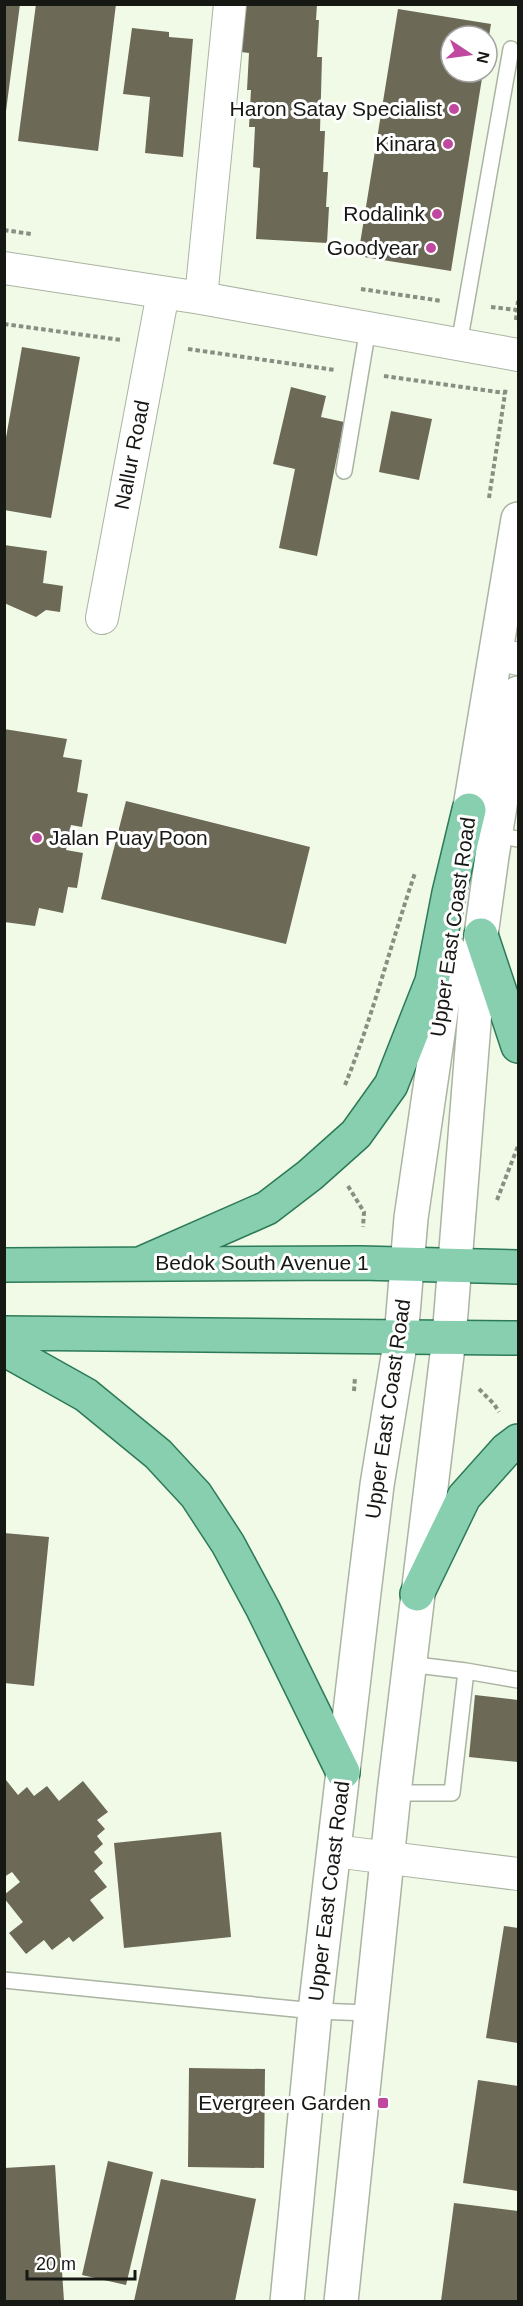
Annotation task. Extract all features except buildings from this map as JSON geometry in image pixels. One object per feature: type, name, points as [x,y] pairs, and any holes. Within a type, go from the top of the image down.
[{"type":"main road","name":"Upper East Coast Road","points":[[287,2301],[315,2011],[377,1485],[401,1338],[411,1218],[469,810],[508,657],[519,519]]},
{"type":"main road","name":"Upper East Coast Road","points":[[341,2301],[408,1664],[431,1494],[448,1338],[481,935],[507,837],[519,693]]},
{"type":"main road","points":[[142,1263],[267,1208],[310,1175],[356,1134],[391,1084],[432,981],[449,893],[469,810]]},
{"type":"main road","points":[[481,935],[519,1046]]},
{"type":"main road","name":"Bedok South Avenue 1","points":[[4,1265],[360,1263],[519,1267]]},
{"type":"main road","points":[[4,1333],[519,1338]]},
{"type":"main road","points":[[4,1349],[86,1395],[158,1454],[196,1495],[228,1544],[263,1609],[343,1772]]},
{"type":"main road","points":[[417,1594],[464,1497],[506,1450],[519,1441]]},
{"type":"street","points":[[201,298],[230,4]]},
{"type":"street","points":[[4,268],[201,298],[515,354]]},
{"type":"street","name":"Nallur Road","points":[[102,618],[163,294]]},
{"type":"street","points":[[334,1851],[519,1874]]},
{"type":"lane","points":[[459,344],[511,49]]},
{"type":"lane","points":[[344,471],[368,328]]},
{"type":"lane","points":[[408,1664],[519,1680]]},
{"type":"lane","points":[[394,1793],[452,1793],[466,1671]]},
{"type":"lane","points":[[4,1980],[315,2011],[370,2013]]},
{"type":"path","points":[[488,507],[506,393],[515,354],[519,301]]},
{"type":"path","points":[[4,324],[506,393]]},
{"type":"path","points":[[341,1094],[362,1044],[392,941],[419,862]]},
{"type":"path","points":[[496,1201],[519,1146]]},
{"type":"place","name":"Haron Satay Specialist","points":[[454,109]]},
{"type":"place","name":"Kinara","points":[[448,144]]},
{"type":"place","name":"Rodalink","points":[[437,214]]},
{"type":"place","name":"Goodyear","points":[[431,248]]},
{"type":"place","name":"Jalan Puay Poon","points":[[37,838]]},
{"type":"place","name":"Evergreen Garden","points":[[383,2103]]}]
